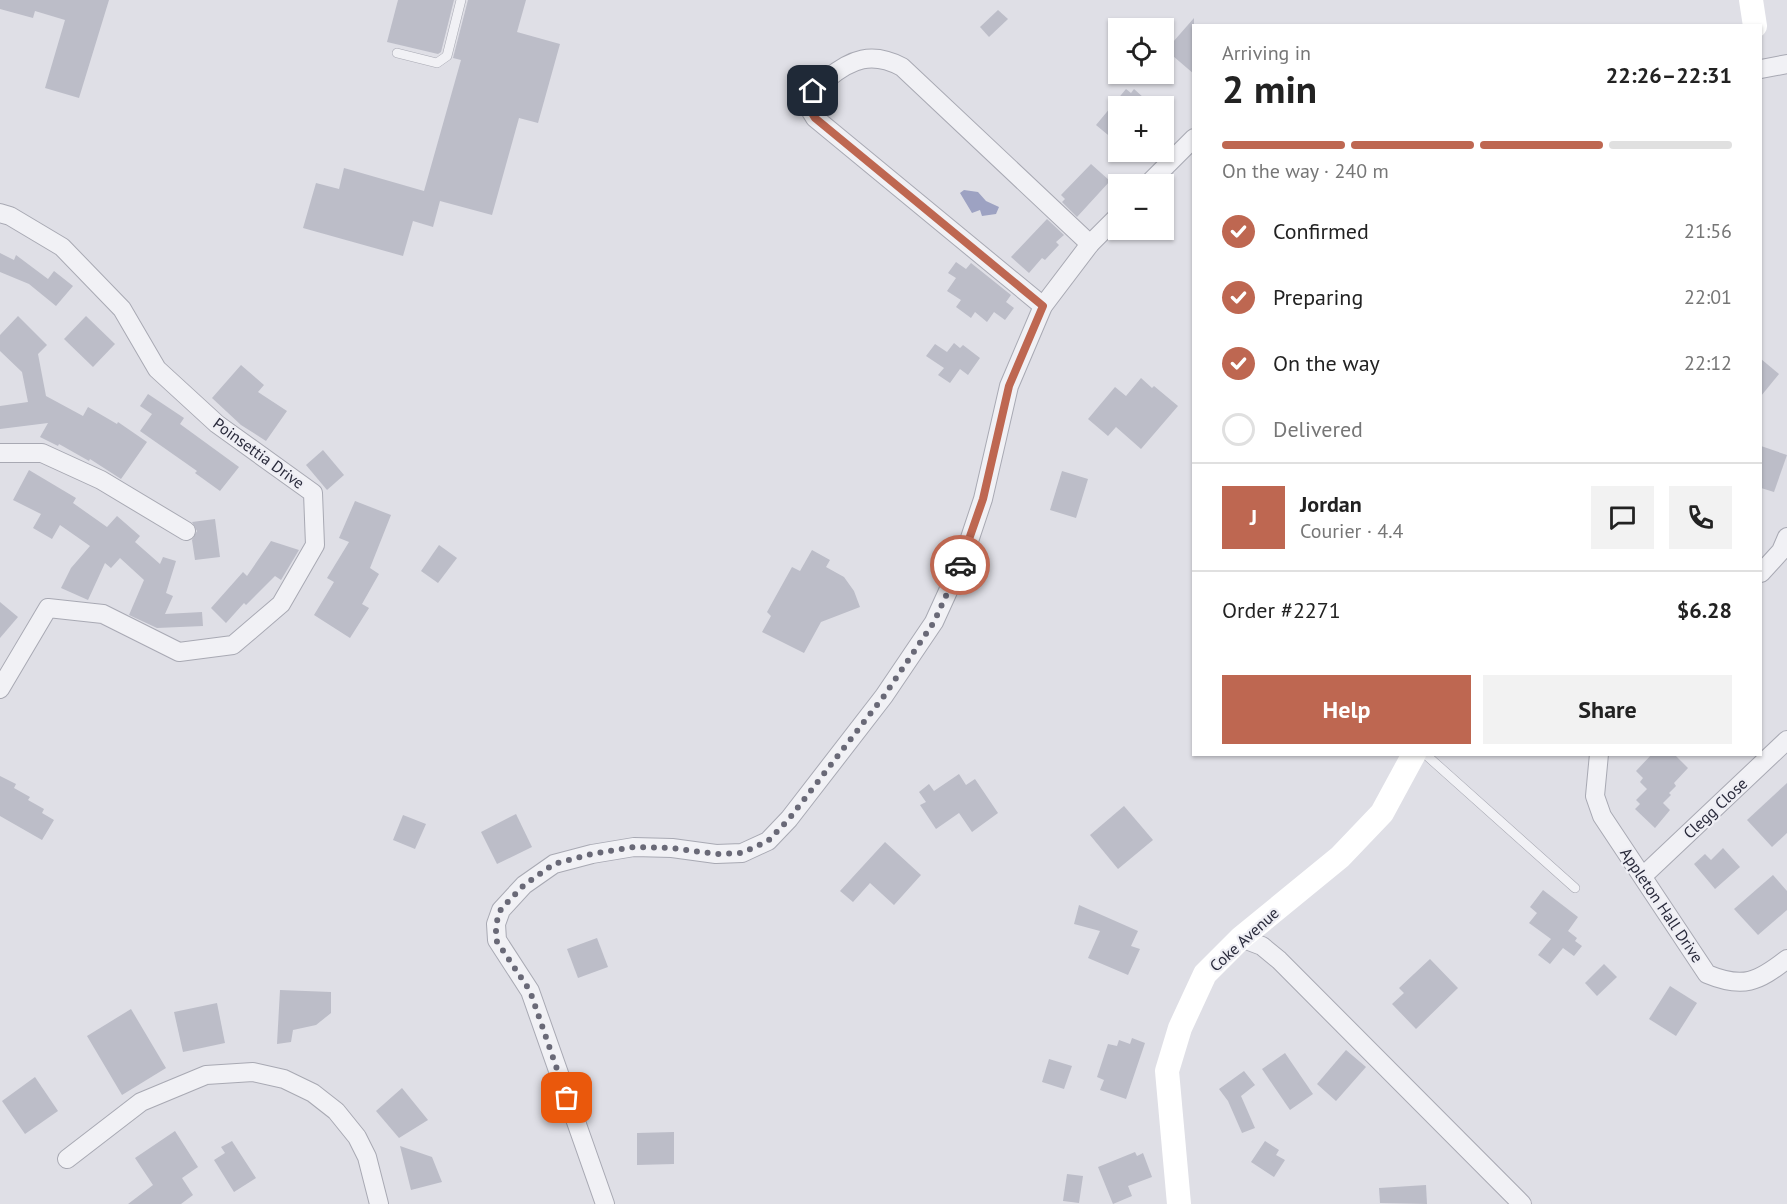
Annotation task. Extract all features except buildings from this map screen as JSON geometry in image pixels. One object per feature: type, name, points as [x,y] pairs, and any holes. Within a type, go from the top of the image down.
[{"type":"street","points":[[1751,0],[1755,24]]},
{"type":"street","points":[[1043,306],[815,118],[807,105],[813,91],[842,66],[860,59],[882,60],[902,67],[1090,244]]},
{"type":"street","points":[[1762,69],[1787,64]]},
{"type":"street","points":[[1158,174],[1192,140]]},
{"type":"street","name":"Poinsettia Drive","points":[[0,213],[10,216],[62,247],[122,309],[157,369],[217,424],[313,493],[315,545],[281,604],[233,645],[179,652],[104,614],[48,608],[0,689]]},
{"type":"street","points":[[605,1204],[530,991],[496,940],[496,924],[501,909],[524,885],[554,864],[592,854],[634,847],[672,848],[716,854],[742,853],[768,841],[789,819],[884,696],[934,622],[964,556],[983,499],[1009,386],[1043,306],[1090,244],[1108,226]]},
{"type":"street","points":[[0,453],[42,453],[101,480],[186,531]]},
{"type":"street","points":[[1762,572],[1781,551],[1787,537]]},
{"type":"street","name":"Clegg Close","points":[[1643,876],[1787,740]]},
{"type":"street","name":"Coke Avenue","points":[[1179,1204],[1167,1071],[1180,1028],[1205,974],[1241,938],[1340,857],[1382,813],[1413,756]]},
{"type":"street","name":"Appleton Hall Drive","points":[[1599,756],[1595,796],[1602,816],[1707,974],[1725,981],[1743,983],[1764,977],[1787,959]]},
{"type":"street","points":[[1241,938],[1262,946],[1279,960],[1522,1204]]},
{"type":"street","points":[[67,1159],[141,1102],[206,1075],[253,1072],[284,1079],[313,1093],[336,1111],[357,1137],[364,1152],[379,1204]]},
{"type":"lane","points":[[397,53],[437,63],[442,62],[447,56],[461,0]]},
{"type":"lane","points":[[1427,756],[1575,888]]},
{"type":"water","points":[[964,190],[978,192],[986,201],[999,207],[996,214],[982,216],[980,210],[972,213],[960,193]]},
{"type":"way so far","points":[[567,1098],[554,1064],[542,1020],[530,991],[496,940],[496,924],[501,909],[512,895],[554,864],[592,854],[634,847],[672,848],[716,854],[742,853],[768,841],[789,819],[884,696],[934,622],[960,565]]},
{"type":"route","points":[[813,91],[808,98],[807,105],[809,112],[815,118],[1043,306],[1009,386],[983,499],[960,565]]}]
